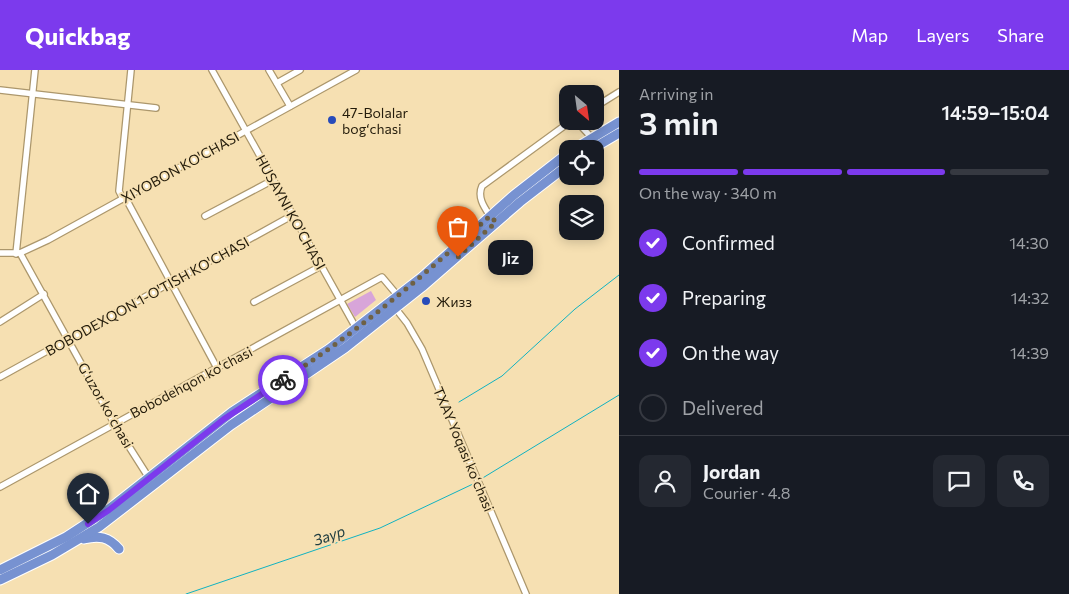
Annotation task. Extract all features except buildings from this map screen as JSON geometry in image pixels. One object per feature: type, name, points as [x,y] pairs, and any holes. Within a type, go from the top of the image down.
[{"type":"highway","points":[[589,140],[619,122]]},
{"type":"highway","points":[[604,142],[619,133]]},
{"type":"highway","points":[[0,570],[66,537],[109,510],[232,412],[344,348],[396,309],[532,180],[559,160]]},
{"type":"highway","points":[[0,580],[74,542],[106,522],[398,296],[493,219],[559,171]]},
{"type":"highway","points":[[74,542],[101,537],[108,539],[118,549]]},
{"type":"street","points":[[18,253],[35,70]]},
{"type":"street","points":[[131,70],[119,191],[217,368]]},
{"type":"street","name":"HUSAYNI KO'CHASI","points":[[212,70],[356,328]]},
{"type":"street","points":[[269,70],[290,106]]},
{"type":"street","points":[[277,83],[300,70]]},
{"type":"street","name":"XIYOBON KO'CHASI","points":[[0,253],[18,253],[48,240],[356,70]]},
{"type":"street","points":[[0,90],[156,108]]},
{"type":"street","points":[[604,101],[619,92]]},
{"type":"street","points":[[493,219],[482,203],[480,191],[482,186],[560,130]]},
{"type":"street","points":[[585,130],[592,138]]},
{"type":"street","points":[[205,216],[273,180]]},
{"type":"street","name":"BOBODEXQON 1-O'TISH KO'CHASI","points":[[0,378],[293,215]]},
{"type":"street","name":"Gʻuzor koʻchasi","points":[[18,253],[44,294],[114,423],[149,478]]},
{"type":"street","points":[[254,302],[321,266]]},
{"type":"street","name":"Bobodehqon koʻchasi","points":[[0,486],[382,277],[398,296]]},
{"type":"street","points":[[0,322],[44,294]]},
{"type":"street","name":"TXAY Yoqasi koʻchasi","points":[[396,309],[407,323],[422,349],[526,594]]},
{"type":"shaded area","points":[[371,291],[376,300],[355,317],[347,304]]},
{"type":"waterway","points":[[459,402],[502,376],[575,309],[619,275]]},
{"type":"waterway","name":"Заур","points":[[481,479],[619,395]]},
{"type":"waterway","name":"Заур","points":[[186,594],[380,528],[473,484]]},
{"type":"way so far","points":[[283,380],[329,349],[398,296],[490,216],[496,222],[458,257]]},
{"type":"place","name":"47-Bolalar bogʻchasi","points":[[332,120]]},
{"type":"place","name":"Jiz","points":[[458,257]]},
{"type":"place","name":"Жизз","points":[[426,301]]},
{"type":"route","points":[[88,524],[109,510],[224,419],[283,380]]}]
